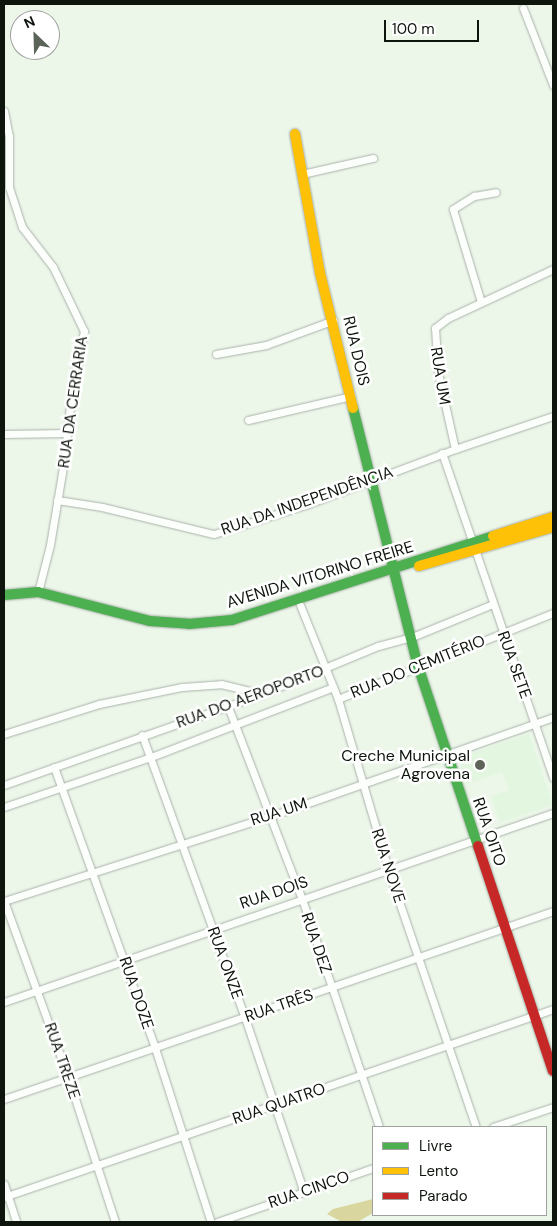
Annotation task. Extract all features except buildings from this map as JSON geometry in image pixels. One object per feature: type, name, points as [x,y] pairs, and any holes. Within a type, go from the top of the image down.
[{"type":"street","points":[[523,8],[553,85]]},
{"type":"street","name":"RUA DA CERRARIA","points":[[4,111],[9,136],[9,187],[22,227],[54,267],[84,331],[72,387],[57,500],[38,592]]},
{"type":"street","name":"RUA DOIS","points":[[295,134],[320,273],[334,320],[393,571]]},
{"type":"street","points":[[302,174],[374,158]]},
{"type":"street","points":[[496,192],[474,196],[453,209],[481,302],[553,269]]},
{"type":"street","name":"RUA UM","points":[[455,448],[438,373],[434,331],[442,321],[481,302]]},
{"type":"street","points":[[216,354],[266,345],[334,320]]},
{"type":"street","points":[[248,420],[351,396]]},
{"type":"street","name":"RUA DA INDEPENDÊNCIA","points":[[57,500],[102,507],[214,534],[308,504],[455,448],[553,416]]},
{"type":"street","points":[[4,434],[67,433]]},
{"type":"street","points":[[442,453],[475,546]]},
{"type":"street","name":"AVENIDA VITORINO FREIRE","points":[[475,546],[553,517]]},
{"type":"street","name":"AVENIDA VITORINO FREIRE","points":[[4,595],[38,592],[150,622],[189,624],[252,615],[475,546],[553,527]]},
{"type":"street","name":"RUA SETE","points":[[475,546],[502,634],[553,778]]},
{"type":"street","name":"AVENIDA VITORINO FREIRE","points":[[4,600],[38,598],[142,624],[184,629],[228,625],[300,605],[393,571]]},
{"type":"street","name":"RUA OITO","points":[[393,571],[412,637],[418,666],[446,754],[475,841],[507,927],[553,1071]]},
{"type":"street","name":"RUA DO AEROPORTO","points":[[4,785],[227,704],[262,694],[326,670],[378,646],[412,637],[493,604]]},
{"type":"street","name":"RUA NOVE","points":[[300,605],[338,699],[388,869],[476,1126]]},
{"type":"street","name":"RUA DO CEMITÉRIO","points":[[338,699],[553,613]]},
{"type":"street","points":[[4,734],[99,704],[182,687],[220,684],[262,694]]},
{"type":"street","points":[[4,808],[61,786],[151,757],[333,688]]},
{"type":"street","name":"RUA DEZ","points":[[227,704],[302,899],[360,1076],[379,1126]]},
{"type":"street","name":"RUA UM","points":[[4,901],[182,842],[271,816],[553,717]]},
{"type":"street","name":"RUA ONZE","points":[[142,735],[245,1018],[273,1106],[304,1192]]},
{"type":"street","name":"RUA DOZE","points":[[54,767],[125,960],[211,1222]]},
{"type":"street","name":"RUA DOIS","points":[[4,1002],[553,813]]},
{"type":"street","name":"RUA TREZE","points":[[4,901],[68,1077],[115,1222]]},
{"type":"street","name":"RUA TRÊS","points":[[4,1099],[553,911]]},
{"type":"street","name":"RUA QUATRO","points":[[6,1196],[553,1009]]},
{"type":"street","points":[[496,1126],[553,1107]]},
{"type":"street","name":"RUA CINCO","points":[[216,1222],[372,1168]]},
{"type":"street","points":[[4,1184],[6,1196],[16,1222]]},
{"type":"shaded area","points":[[529,734],[553,805],[500,823],[491,796],[509,790],[502,772],[467,784],[458,758]]},
{"type":"shaded area","points":[[372,1199],[372,1214],[359,1221],[342,1222],[327,1214],[333,1209]]},
{"type":"traffic: fast","points":[[353,408],[418,666],[478,846]]},
{"type":"traffic: fast","points":[[4,595],[38,592],[150,621],[189,624],[232,620],[493,536]]},
{"type":"traffic: slow","points":[[295,134],[320,273],[353,408]]},
{"type":"traffic: slow","points":[[493,536],[553,517]]},
{"type":"traffic: slow","points":[[419,566],[553,527]]},
{"type":"traffic: jam","points":[[478,846],[553,1071]]},
{"type":"place","name":"Creche Municipal Agrovena","points":[[480,765]]}]
